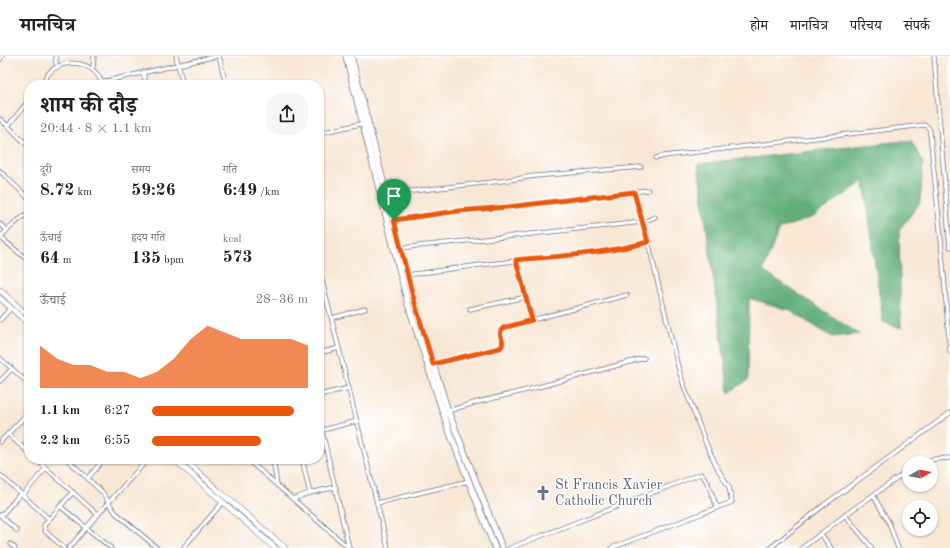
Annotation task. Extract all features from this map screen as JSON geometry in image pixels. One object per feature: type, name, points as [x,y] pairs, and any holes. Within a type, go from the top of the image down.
[{"type":"main road","points":[[346,56],[394,220],[407,275],[433,364],[448,411],[502,548]]},
{"type":"main road","points":[[351,56],[408,304],[448,428],[495,548]]},
{"type":"street","points":[[0,60],[2,56]]},
{"type":"street","points":[[56,56],[56,64]]},
{"type":"street","points":[[93,66],[94,56]]},
{"type":"street","points":[[176,56],[182,80]]},
{"type":"street","points":[[116,80],[143,72],[218,56],[225,80]]},
{"type":"street","points":[[934,56],[950,247]]},
{"type":"street","points":[[69,59],[74,59]]},
{"type":"street","points":[[44,80],[49,70],[56,64],[65,60]]},
{"type":"street","points":[[79,60],[93,66],[101,80]]},
{"type":"street","points":[[143,72],[145,80]]},
{"type":"street","points":[[8,126],[24,106]]},
{"type":"street","points":[[0,118],[24,142]]},
{"type":"street","points":[[324,132],[366,122]]},
{"type":"street","points":[[656,158],[924,125],[929,127],[941,239],[950,352]]},
{"type":"street","points":[[386,194],[535,176],[641,167]]},
{"type":"street","points":[[0,170],[24,194]]},
{"type":"street","points":[[394,220],[458,211],[508,207],[648,190]]},
{"type":"street","points":[[611,548],[732,502],[729,487],[719,472],[707,446],[684,386],[643,222],[634,192]]},
{"type":"street","points":[[24,216],[0,237],[24,258]]},
{"type":"street","points":[[400,248],[643,222],[655,218]]},
{"type":"street","points":[[0,224],[7,230]]},
{"type":"street","points":[[407,275],[516,260],[608,251],[648,242]]},
{"type":"street","points":[[516,260],[532,320]]},
{"type":"street","points":[[324,287],[387,548]]},
{"type":"street","points":[[0,290],[24,312]]},
{"type":"street","points":[[433,364],[500,348],[503,344],[500,333],[503,328],[627,296]]},
{"type":"street","points":[[470,309],[526,297]]},
{"type":"street","points":[[0,298],[24,320]]},
{"type":"street","points":[[0,320],[11,308]]},
{"type":"street","points":[[332,318],[365,309]]},
{"type":"street","points":[[324,351],[339,348]]},
{"type":"street","points":[[0,358],[24,380]]},
{"type":"street","points":[[448,411],[644,358]]},
{"type":"street","points":[[0,381],[12,369]]},
{"type":"street","points":[[324,394],[349,388]]},
{"type":"street","points":[[770,548],[824,505],[950,413]]},
{"type":"street","points":[[0,442],[24,417]]},
{"type":"street","points":[[324,430],[357,422]]},
{"type":"street","points":[[8,434],[24,448]]},
{"type":"street","points":[[324,445],[336,487],[349,548]]},
{"type":"street","points":[[938,459],[950,458]]},
{"type":"street","points":[[42,464],[98,514]]},
{"type":"street","points":[[73,464],[103,492],[116,513],[156,548]]},
{"type":"street","points":[[88,478],[100,464]]},
{"type":"street","points":[[69,548],[143,464]]},
{"type":"street","points":[[180,464],[274,548]]},
{"type":"street","points":[[189,464],[285,548]]},
{"type":"street","points":[[253,464],[349,548]]},
{"type":"street","points":[[274,464],[277,486]]},
{"type":"street","points":[[303,464],[310,493]]},
{"type":"street","points":[[18,531],[0,516],[46,468]]},
{"type":"street","points":[[510,548],[701,474],[705,478],[717,507]]},
{"type":"street","points":[[802,548],[845,515],[902,475]]},
{"type":"street","points":[[1,477],[49,519]]},
{"type":"street","points":[[377,503],[469,481]]},
{"type":"street","points":[[293,499],[310,493],[336,487]]},
{"type":"street","points":[[64,548],[45,531],[44,525],[73,492]]},
{"type":"street","points":[[873,495],[889,523],[898,548]]},
{"type":"street","points":[[183,548],[223,502]]},
{"type":"street","points":[[60,506],[111,548]]},
{"type":"street","points":[[845,515],[872,548]]},
{"type":"street","points":[[820,534],[831,548]]},
{"type":"street","points":[[10,544],[15,548]]},
{"type":"green space","points":[[911,140],[923,163],[920,203],[899,230],[901,328],[883,322],[864,181],[813,217],[779,229],[763,271],[859,334],[832,337],[789,310],[749,298],[748,380],[729,393],[698,164]]},
{"type":"place","name":"St Francis Xavier Catholic Church","points":[[543,493]]},
{"type":"route","points":[[634,192],[648,242],[608,251],[516,260],[532,320],[503,328],[500,333],[503,344],[500,348],[433,364],[412,293],[394,220],[458,211],[508,207],[634,192]]}]
